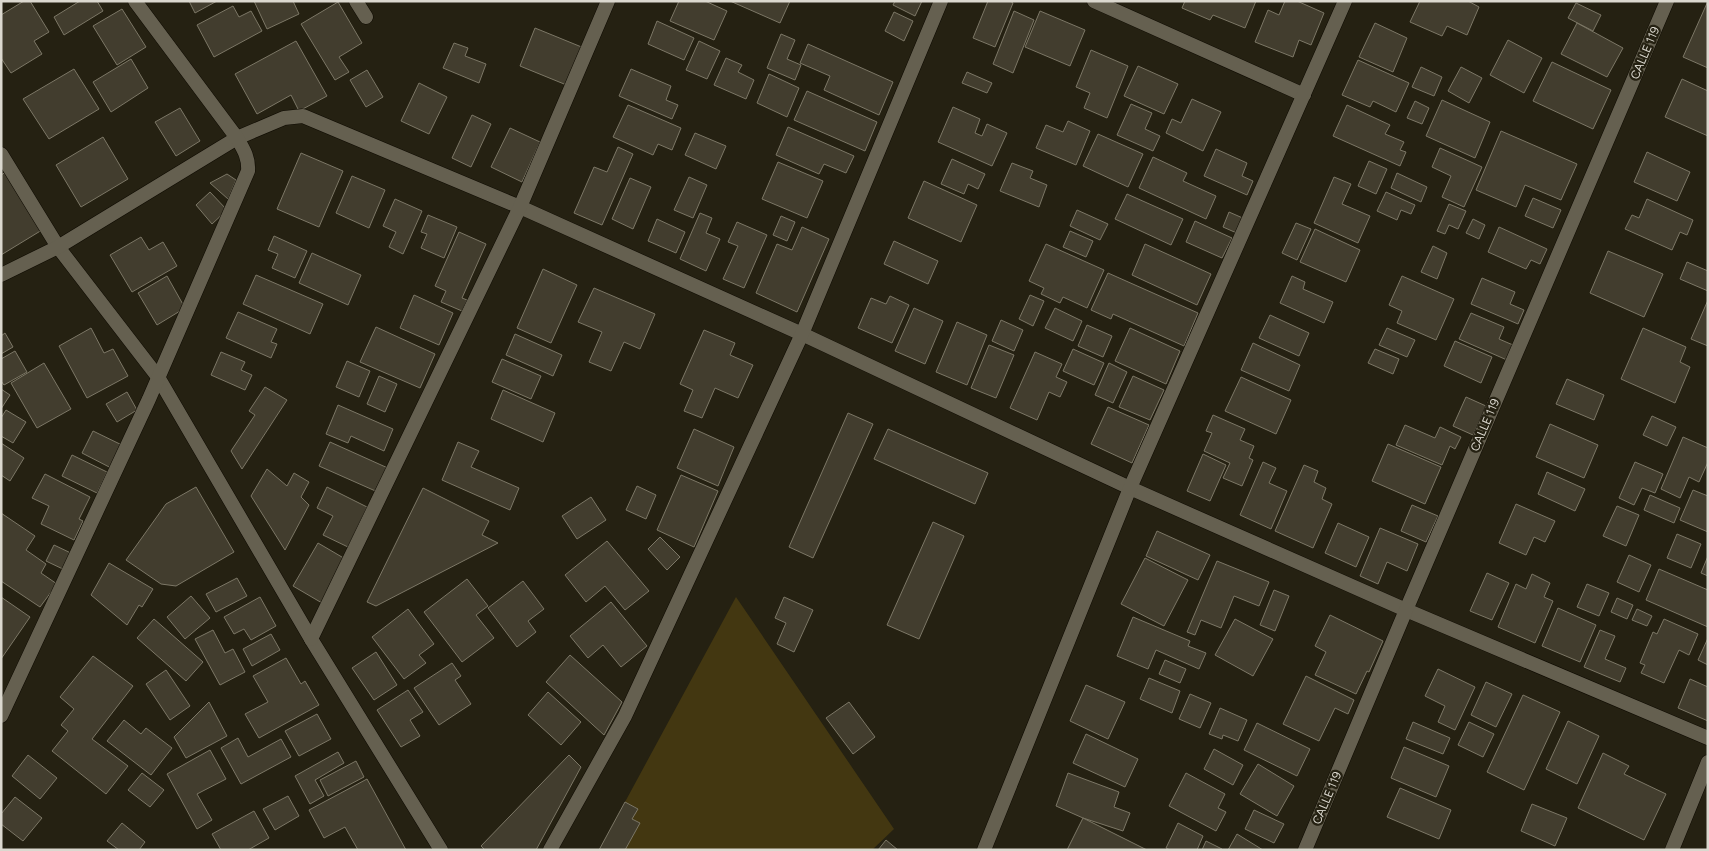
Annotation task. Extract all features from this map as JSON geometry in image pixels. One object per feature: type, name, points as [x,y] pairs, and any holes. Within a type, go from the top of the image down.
[{"type":"street","points":[[1,716],[158,377],[248,171],[246,154],[237,138],[135,1]]},
{"type":"street","points":[[356,1],[366,17]]},
{"type":"street","points":[[311,639],[520,207],[608,1]]},
{"type":"street","points":[[550,850],[625,716],[802,334],[942,1]]},
{"type":"street","points":[[1094,1],[1304,95]]},
{"type":"street","points":[[984,850],[1130,488],[1344,1]]},
{"type":"street","name":"CALLE 119","points":[[1305,850],[1667,1]]},
{"type":"street","points":[[1,275],[58,247],[237,138],[284,118],[303,116],[520,207],[802,334],[1130,488],[1406,610],[1708,738]]},
{"type":"street","points":[[1,154],[58,247],[158,377],[311,639],[441,850]]},
{"type":"street","points":[[1672,850],[1708,762]]},
{"type":"shaded area","points":[[736,597],[894,829],[872,850],[625,850],[640,823],[632,819],[638,809],[625,802]]},
{"type":"building","points":[[24,1],[30,1],[49,32],[34,41],[42,54],[11,73],[1,58],[1,15]]},
{"type":"building","points":[[80,1],[97,1],[103,11],[64,35],[54,17]]},
{"type":"building","points":[[189,1],[217,1],[195,13]]},
{"type":"building","points":[[254,1],[293,1],[299,14],[267,29]]},
{"type":"building","points":[[679,1],[705,1],[727,11],[714,40],[670,21]]},
{"type":"building","points":[[730,1],[790,1],[780,23]]},
{"type":"building","points":[[895,1],[922,1],[915,16],[893,5]]},
{"type":"building","points":[[988,1],[1010,1],[1013,3],[995,47],[973,38]]},
{"type":"building","points":[[1185,1],[1256,1],[1245,28],[1213,15],[1210,20],[1182,8]]},
{"type":"building","points":[[1285,1],[1297,1],[1324,13],[1311,45],[1299,40],[1293,57],[1255,42],[1268,10],[1279,15]]},
{"type":"building","points":[[1420,1],[1468,1],[1479,7],[1467,35],[1447,26],[1442,36],[1410,22]]},
{"type":"building","points":[[1708,1],[1708,68],[1683,57]]},
{"type":"building","points":[[338,2],[362,43],[339,57],[349,72],[335,80],[301,24]]},
{"type":"building","points":[[1576,3],[1601,15],[1593,31],[1568,18]]},
{"type":"building","points":[[233,6],[239,17],[251,11],[262,31],[214,57],[197,25]]},
{"type":"building","points":[[122,9],[146,47],[117,65],[93,26]]},
{"type":"building","points":[[1014,11],[1034,20],[1013,73],[993,64]]},
{"type":"building","points":[[1040,11],[1085,30],[1070,66],[1025,47]]},
{"type":"building","points":[[894,12],[913,21],[904,41],[885,31]]},
{"type":"building","points":[[657,21],[694,38],[684,60],[648,44]]},
{"type":"building","points":[[1375,23],[1407,38],[1393,72],[1359,57]]},
{"type":"building","points":[[1577,23],[1623,48],[1607,77],[1561,54]]},
{"type":"building","points":[[535,28],[584,48],[569,86],[520,66]]},
{"type":"building","points":[[781,34],[795,40],[787,59],[801,65],[795,80],[767,68]]},
{"type":"building","points":[[1508,40],[1542,58],[1524,93],[1490,75]]},
{"type":"building","points":[[296,41],[327,96],[299,111],[291,95],[257,114],[235,74]]},
{"type":"building","points":[[699,41],[720,51],[707,79],[686,70]]},
{"type":"building","points":[[454,43],[468,48],[465,56],[486,64],[479,83],[443,68]]},
{"type":"building","points":[[808,44],[893,82],[879,115],[824,90],[830,76],[800,63]]},
{"type":"building","points":[[1091,50],[1128,66],[1107,118],[1084,108],[1090,93],[1076,87]]},
{"type":"building","points":[[726,58],[742,65],[738,72],[754,80],[746,99],[714,85]]},
{"type":"building","points":[[131,59],[148,88],[111,112],[93,82]]},
{"type":"building","points":[[1358,60],[1409,83],[1396,112],[1373,101],[1370,107],[1342,95]]},
{"type":"building","points":[[1552,62],[1611,90],[1593,129],[1533,101]]},
{"type":"building","points":[[1138,66],[1178,84],[1164,114],[1124,96]]},
{"type":"building","points":[[1421,67],[1442,77],[1434,96],[1412,87]]},
{"type":"building","points":[[1461,67],[1482,78],[1469,103],[1448,91]]},
{"type":"building","points":[[74,69],[99,109],[49,139],[23,99]]},
{"type":"building","points":[[631,69],[671,86],[666,100],[678,105],[672,119],[619,96]]},
{"type":"building","points":[[367,70],[383,97],[366,107],[350,80]]},
{"type":"building","points":[[967,72],[992,83],[987,93],[962,83]]},
{"type":"building","points":[[769,74],[799,88],[787,117],[757,103]]},
{"type":"building","points":[[1682,79],[1708,91],[1708,136],[1665,117]]},
{"type":"building","points":[[419,83],[447,97],[429,134],[401,121]]},
{"type":"building","points":[[807,91],[877,122],[865,151],[794,120]]},
{"type":"building","points":[[1192,99],[1221,112],[1203,151],[1166,133],[1172,119],[1181,123]]},
{"type":"building","points":[[1442,100],[1490,122],[1475,158],[1426,136]]},
{"type":"building","points":[[1415,101],[1429,108],[1422,124],[1407,118]]},
{"type":"building","points":[[1131,104],[1152,113],[1145,129],[1160,136],[1153,151],[1117,135]]},
{"type":"building","points":[[628,105],[681,128],[672,150],[658,144],[653,155],[613,137]]},
{"type":"building","points":[[1347,105],[1390,125],[1385,134],[1404,142],[1400,150],[1406,152],[1400,166],[1333,136]]},
{"type":"building","points":[[953,107],[980,119],[975,133],[982,136],[987,124],[1007,133],[992,166],[938,142]]},
{"type":"building","points":[[180,108],[200,141],[176,156],[155,122]]},
{"type":"building","points":[[472,115],[491,124],[471,167],[452,158]]},
{"type":"building","points":[[1068,121],[1090,131],[1076,165],[1036,148],[1046,125],[1063,132]]},
{"type":"building","points":[[788,127],[854,156],[846,173],[824,164],[819,174],[776,155]]},
{"type":"building","points":[[510,128],[540,142],[522,182],[491,167]]},
{"type":"building","points":[[1501,131],[1577,164],[1561,200],[1525,185],[1516,207],[1476,190]]},
{"type":"building","points":[[695,133],[726,146],[716,169],[685,155]]},
{"type":"building","points":[[1098,134],[1143,154],[1128,187],[1083,166]]},
{"type":"building","points":[[103,137],[128,179],[81,207],[56,165]]},
{"type":"building","points":[[618,147],[633,154],[602,225],[574,213],[594,167],[607,172]]},
{"type":"building","points":[[1440,148],[1482,167],[1464,207],[1442,197],[1451,176],[1432,167]]},
{"type":"building","points":[[1216,149],[1247,163],[1242,176],[1253,181],[1247,195],[1204,176]]},
{"type":"building","points":[[1647,152],[1690,172],[1677,201],[1634,182]]},
{"type":"building","points":[[301,153],[343,171],[319,227],[277,209]]},
{"type":"building","points":[[1153,157],[1187,173],[1183,181],[1216,196],[1206,219],[1139,188]]},
{"type":"building","points":[[952,159],[985,174],[978,189],[968,184],[964,194],[941,184]]},
{"type":"building","points":[[1369,161],[1387,169],[1376,194],[1358,186]]},
{"type":"building","points":[[778,162],[823,181],[807,218],[762,199]]},
{"type":"building","points":[[1012,163],[1033,171],[1030,178],[1047,185],[1039,207],[1000,191]]},
{"type":"building","points":[[6,172],[42,230],[1,255],[1,175]]},
{"type":"building","points":[[1397,173],[1427,187],[1421,202],[1391,188]]},
{"type":"building","points":[[227,174],[236,180],[228,199],[210,183]]},
{"type":"building","points":[[352,176],[385,190],[369,228],[336,213]]},
{"type":"building","points":[[689,177],[707,185],[693,218],[674,210]]},
{"type":"building","points":[[1334,177],[1351,184],[1342,204],[1370,216],[1358,243],[1314,223]]},
{"type":"building","points":[[630,178],[651,187],[633,229],[612,219]]},
{"type":"building","points":[[924,181],[977,205],[961,242],[908,218]]},
{"type":"building","points":[[210,192],[227,210],[212,224],[196,205]]},
{"type":"building","points":[[1386,192],[1415,205],[1411,214],[1401,210],[1397,220],[1377,211]]},
{"type":"building","points":[[1127,194],[1183,219],[1171,245],[1115,219]]},
{"type":"building","points":[[1533,198],[1561,210],[1553,228],[1525,216]]},
{"type":"building","points":[[395,199],[422,211],[403,254],[389,247],[396,232],[383,226]]},
{"type":"building","points":[[1647,199],[1693,220],[1687,235],[1680,232],[1672,250],[1625,229],[1632,215],[1639,218]]},
{"type":"building","points":[[1449,204],[1466,211],[1458,229],[1449,225],[1445,234],[1437,231]]},
{"type":"building","points":[[1077,210],[1108,224],[1100,240],[1070,226]]},
{"type":"building","points":[[1229,212],[1245,219],[1239,234],[1223,227]]},
{"type":"building","points":[[700,213],[712,218],[706,233],[720,239],[706,271],[680,259]]},
{"type":"building","points":[[428,215],[457,227],[444,258],[421,248],[427,234],[421,232]]},
{"type":"building","points":[[781,216],[795,222],[787,241],[773,235]]},
{"type":"building","points":[[657,219],[685,232],[676,253],[648,241]]},
{"type":"building","points":[[1473,219],[1485,225],[1479,239],[1466,233]]},
{"type":"building","points":[[1195,221],[1232,238],[1222,258],[1186,242]]},
{"type":"building","points":[[737,222],[767,235],[744,288],[723,279],[738,246],[728,242]]},
{"type":"building","points":[[1296,223],[1311,229],[1297,260],[1282,253]]},
{"type":"building","points":[[802,227],[829,239],[797,312],[756,293],[777,244],[792,250]]},
{"type":"building","points":[[1499,227],[1547,249],[1540,264],[1531,260],[1526,269],[1488,252]]},
{"type":"building","points":[[1315,229],[1360,250],[1346,282],[1300,262]]},
{"type":"building","points":[[1070,231],[1093,241],[1086,257],[1063,247]]},
{"type":"building","points":[[459,232],[486,244],[462,298],[467,300],[462,311],[441,302],[446,291],[435,286]]},
{"type":"building","points":[[274,236],[307,251],[295,278],[272,268],[278,254],[268,250]]},
{"type":"building","points":[[141,237],[149,250],[163,242],[177,266],[132,292],[110,255]]},
{"type":"building","points":[[894,241],[938,261],[928,284],[884,264]]},
{"type":"building","points":[[1046,244],[1104,270],[1087,308],[1063,297],[1060,303],[1041,294],[1044,288],[1029,281]]},
{"type":"building","points":[[1145,244],[1211,274],[1197,305],[1132,275]]},
{"type":"building","points":[[1433,246],[1447,253],[1437,279],[1421,272]]},
{"type":"building","points":[[1608,251],[1663,274],[1644,317],[1590,293]]},
{"type":"building","points":[[312,253],[361,275],[348,305],[299,283]]},
{"type":"building","points":[[1687,262],[1708,271],[1708,291],[1680,279]]},
{"type":"building","points":[[543,269],[577,285],[551,343],[517,328]]},
{"type":"building","points":[[1108,273],[1198,313],[1184,346],[1113,314],[1111,319],[1091,310]]},
{"type":"building","points":[[256,275],[323,304],[310,334],[243,304]]},
{"type":"building","points":[[167,276],[185,308],[157,325],[138,293]]},
{"type":"building","points":[[1292,276],[1305,282],[1303,289],[1333,302],[1324,323],[1280,303]]},
{"type":"building","points":[[1402,276],[1454,299],[1436,340],[1397,323],[1402,311],[1389,305]]},
{"type":"building","points":[[1482,278],[1515,292],[1510,304],[1524,310],[1518,324],[1471,304]]},
{"type":"building","points":[[594,288],[655,314],[640,349],[624,342],[611,371],[589,362],[602,332],[578,322]]},
{"type":"building","points":[[414,295],[453,313],[439,345],[400,328]]},
{"type":"building","points":[[1030,295],[1044,301],[1033,326],[1019,319]]},
{"type":"building","points":[[890,296],[909,305],[892,343],[858,328],[871,298],[886,304]]},
{"type":"building","points":[[1708,300],[1708,346],[1691,339]]},
{"type":"building","points":[[914,308],[943,321],[925,364],[895,351]]},
{"type":"building","points":[[1055,308],[1082,321],[1073,341],[1045,328]]},
{"type":"building","points":[[238,312],[277,329],[271,342],[277,344],[271,358],[226,338]]},
{"type":"building","points":[[1471,313],[1504,327],[1499,339],[1513,345],[1507,360],[1459,339]]},
{"type":"building","points":[[1270,315],[1309,333],[1299,356],[1259,338]]},
{"type":"building","points":[[1001,320],[1023,330],[1014,351],[992,341]]},
{"type":"building","points":[[957,322],[987,335],[967,385],[936,372]]},
{"type":"building","points":[[1087,325],[1112,336],[1103,357],[1078,346]]},
{"type":"building","points":[[376,327],[435,354],[420,388],[360,362]]},
{"type":"building","points":[[91,328],[104,353],[113,349],[128,376],[87,398],[59,346]]},
{"type":"building","points":[[1130,328],[1180,351],[1166,384],[1115,361]]},
{"type":"building","points":[[1387,328],[1415,340],[1407,357],[1379,345]]},
{"type":"building","points":[[1643,328],[1686,347],[1680,362],[1690,367],[1675,403],[1621,379]]},
{"type":"building","points":[[704,330],[735,343],[730,355],[753,365],[738,398],[715,388],[702,418],[684,411],[693,390],[680,384]]},
{"type":"building","points":[[5,333],[13,347],[1,354],[1,336]]},
{"type":"building","points":[[515,334],[562,355],[553,376],[506,355]]},
{"type":"building","points":[[1455,341],[1492,357],[1481,383],[1444,366]]},
{"type":"building","points":[[1253,343],[1300,365],[1289,391],[1241,370]]},
{"type":"building","points":[[989,345],[1014,355],[996,398],[971,388]]},
{"type":"building","points":[[1073,349],[1104,363],[1094,385],[1063,371]]},
{"type":"building","points":[[1375,349],[1399,359],[1393,374],[1368,363]]},
{"type":"building","points":[[15,351],[27,372],[4,385],[1,381],[1,359]]},
{"type":"building","points":[[221,352],[245,362],[241,370],[252,375],[245,390],[211,375]]},
{"type":"building","points":[[1035,352],[1062,364],[1056,377],[1067,382],[1060,397],[1049,392],[1037,420],[1010,408]]},
{"type":"building","points":[[502,359],[541,376],[531,399],[492,382]]},
{"type":"building","points":[[347,361],[370,371],[359,397],[336,387]]},
{"type":"building","points":[[44,363],[71,409],[37,428],[11,383]]},
{"type":"building","points":[[1109,363],[1127,372],[1113,403],[1095,395]]},
{"type":"building","points":[[379,376],[397,384],[385,412],[367,404]]},
{"type":"building","points":[[1133,376],[1164,390],[1150,420],[1119,407]]},
{"type":"building","points":[[1241,377],[1291,400],[1276,434],[1225,411]]},
{"type":"building","points":[[1567,379],[1604,395],[1594,420],[1556,404]]},
{"type":"building","points":[[265,387],[287,400],[242,469],[231,451],[255,415],[249,411]]},
{"type":"building","points":[[1,389],[10,395],[1,409]]},
{"type":"building","points":[[503,390],[555,413],[543,442],[491,419]]},
{"type":"building","points":[[127,392],[137,410],[117,422],[106,404]]},
{"type":"building","points":[[1466,397],[1486,406],[1473,435],[1453,426]]},
{"type":"building","points":[[338,405],[393,429],[384,451],[351,436],[348,443],[326,434]]},
{"type":"building","points":[[1108,407],[1149,425],[1132,463],[1091,444]]},
{"type":"building","points":[[6,410],[26,422],[13,443],[1,436],[1,418]]},
{"type":"building","points":[[848,413],[873,424],[813,558],[789,547]]},
{"type":"building","points":[[1213,415],[1245,429],[1240,440],[1254,446],[1249,458],[1253,460],[1242,486],[1223,478],[1230,463],[1204,451],[1212,433],[1206,431]]},
{"type":"building","points":[[1652,416],[1676,427],[1667,446],[1643,435]]},
{"type":"building","points":[[1550,424],[1598,445],[1584,478],[1536,457]]},
{"type":"building","points":[[1405,425],[1435,438],[1440,427],[1461,437],[1455,449],[1450,446],[1442,465],[1396,445]]},
{"type":"building","points":[[694,429],[734,447],[718,486],[677,468]]},
{"type":"building","points":[[888,429],[988,473],[975,504],[874,459]]},
{"type":"building","points":[[93,431],[126,447],[115,470],[82,453]]},
{"type":"building","points":[[1683,437],[1708,448],[1708,462],[1699,482],[1689,477],[1680,498],[1661,489]]},
{"type":"building","points":[[330,442],[390,469],[380,493],[319,466]]},
{"type":"building","points":[[458,442],[479,451],[471,467],[519,488],[510,510],[442,480]]},
{"type":"building","points":[[1,443],[24,458],[10,481],[1,475]]},
{"type":"building","points":[[1388,444],[1441,467],[1425,504],[1372,481]]},
{"type":"building","points":[[1203,454],[1226,465],[1210,501],[1187,491]]},
{"type":"building","points":[[72,455],[107,472],[97,493],[62,476]]},
{"type":"building","points":[[1263,462],[1276,468],[1269,483],[1287,491],[1271,529],[1240,515]]},
{"type":"building","points":[[1635,462],[1663,474],[1655,493],[1642,488],[1634,505],[1619,498]]},
{"type":"building","points":[[1304,465],[1318,471],[1314,482],[1326,488],[1322,499],[1332,504],[1313,548],[1275,531]]},
{"type":"building","points":[[267,469],[287,486],[294,473],[309,482],[301,497],[309,505],[285,550],[251,496]]},
{"type":"building","points":[[1547,472],[1585,489],[1575,511],[1538,494]]},
{"type":"building","points":[[45,474],[90,497],[79,519],[83,521],[74,540],[41,524],[49,506],[32,498]]},
{"type":"building","points":[[681,475],[718,491],[694,547],[657,530]]},
{"type":"building","points":[[637,486],[656,495],[646,519],[626,510]]},
{"type":"building","points":[[196,487],[234,552],[176,586],[161,584],[126,560],[166,504]]},
{"type":"building","points":[[327,487],[367,507],[348,547],[323,535],[333,516],[317,508]]},
{"type":"building","points":[[423,488],[489,521],[482,535],[498,543],[376,606],[367,602]]},
{"type":"building","points":[[1693,490],[1708,496],[1708,532],[1680,520]]},
{"type":"building","points":[[1650,495],[1680,508],[1674,523],[1644,510]]},
{"type":"building","points":[[591,497],[606,520],[577,539],[562,516]]},
{"type":"building","points":[[1516,504],[1555,521],[1545,542],[1534,537],[1526,555],[1499,543]]},
{"type":"building","points":[[1412,505],[1438,516],[1426,542],[1401,531]]},
{"type":"building","points":[[1617,506],[1639,515],[1626,546],[1603,536]]},
{"type":"building","points":[[1,513],[35,536],[26,550],[46,564],[41,573],[57,584],[40,607],[1,581]]},
{"type":"building","points":[[933,522],[964,536],[919,639],[887,625]]},
{"type":"building","points":[[1338,523],[1369,537],[1356,567],[1325,553]]},
{"type":"building","points":[[1380,528],[1418,544],[1407,571],[1387,562],[1378,584],[1360,576]]},
{"type":"building","points":[[1157,531],[1210,555],[1198,580],[1146,556]]},
{"type":"building","points":[[1677,534],[1701,544],[1691,568],[1667,558]]},
{"type":"building","points":[[660,537],[680,557],[667,570],[648,549]]},
{"type":"building","points":[[607,541],[649,591],[625,610],[605,586],[586,602],[565,575]]},
{"type":"building","points":[[318,543],[347,560],[322,603],[293,586]]},
{"type":"building","points":[[54,545],[75,555],[67,571],[46,561]]},
{"type":"building","points":[[1629,555],[1651,565],[1639,592],[1617,582]]},
{"type":"building","points":[[1708,556],[1708,576],[1701,573]]},
{"type":"building","points":[[1145,558],[1188,580],[1164,626],[1121,604]]},
{"type":"building","points":[[1217,561],[1269,582],[1259,606],[1234,596],[1221,628],[1201,620],[1195,635],[1187,632]]},
{"type":"building","points":[[109,563],[153,589],[142,607],[139,605],[127,625],[91,595]]},
{"type":"building","points":[[1659,569],[1708,590],[1708,627],[1646,600]]},
{"type":"building","points":[[1487,573],[1509,583],[1492,620],[1470,611]]},
{"type":"building","points":[[1532,574],[1550,583],[1544,597],[1553,601],[1535,643],[1498,627],[1516,584],[1526,589]]},
{"type":"building","points":[[237,578],[247,596],[216,612],[206,594]]},
{"type":"building","points":[[467,579],[488,606],[476,615],[494,638],[462,662],[424,612]]},
{"type":"building","points":[[523,581],[544,609],[528,621],[536,632],[517,647],[488,608]]},
{"type":"building","points":[[1587,584],[1609,593],[1599,616],[1577,607]]},
{"type":"building","points":[[1274,590],[1289,596],[1275,631],[1260,625]]},
{"type":"building","points":[[191,596],[210,618],[185,639],[167,617]]},
{"type":"building","points":[[1,597],[30,617],[1,659]]},
{"type":"building","points":[[260,597],[276,626],[251,640],[244,629],[234,634],[224,617]]},
{"type":"building","points":[[784,597],[813,610],[794,652],[777,644],[786,623],[775,618]]},
{"type":"building","points":[[1617,598],[1633,605],[1627,619],[1611,612]]},
{"type":"building","points":[[611,602],[647,646],[621,667],[603,645],[588,658],[570,636]]},
{"type":"building","points":[[1558,608],[1596,625],[1580,662],[1542,646]]},
{"type":"building","points":[[408,609],[434,644],[419,655],[426,663],[404,679],[372,637]]},
{"type":"building","points":[[1637,609],[1652,616],[1647,626],[1632,620]]},
{"type":"building","points":[[1330,615],[1383,641],[1369,672],[1367,671],[1356,694],[1315,675],[1326,652],[1315,646]]},
{"type":"building","points":[[1133,617],[1190,641],[1188,646],[1206,653],[1199,669],[1156,650],[1148,669],[1117,656]]},
{"type":"building","points":[[154,619],[203,662],[186,681],[137,638]]},
{"type":"building","points":[[1235,619],[1273,639],[1253,676],[1215,655]]},
{"type":"building","points":[[1664,619],[1698,634],[1689,655],[1679,650],[1664,683],[1641,673],[1645,665],[1640,663],[1653,632],[1657,634]]},
{"type":"building","points":[[213,630],[225,653],[233,649],[245,672],[220,685],[195,639]]},
{"type":"building","points":[[1600,630],[1615,636],[1605,659],[1626,668],[1620,682],[1584,667]]},
{"type":"building","points":[[271,634],[280,650],[252,666],[243,649]]},
{"type":"building","points":[[1708,638],[1708,665],[1698,660]]},
{"type":"building","points":[[376,652],[397,685],[374,700],[352,668]]},
{"type":"building","points":[[570,655],[622,702],[604,735],[546,682]]},
{"type":"building","points":[[93,656],[133,686],[92,739],[128,766],[106,794],[52,751],[68,731],[61,725],[74,709],[60,697]]},
{"type":"building","points":[[286,658],[301,684],[305,681],[319,705],[259,738],[245,714],[268,702],[253,676]]},
{"type":"building","points":[[1165,660],[1186,669],[1180,683],[1159,674]]},
{"type":"building","points":[[452,663],[461,676],[455,680],[471,704],[439,725],[414,688]]},
{"type":"building","points":[[1438,669],[1475,687],[1455,730],[1438,722],[1445,706],[1425,696]]},
{"type":"building","points":[[166,670],[190,706],[170,720],[146,684]]},
{"type":"building","points":[[1306,676],[1354,700],[1348,714],[1335,708],[1319,741],[1283,724]]},
{"type":"building","points":[[1149,678],[1180,691],[1172,713],[1140,699]]},
{"type":"building","points":[[1690,679],[1708,687],[1708,721],[1678,708]]},
{"type":"building","points":[[1486,682],[1512,694],[1496,727],[1471,715]]},
{"type":"building","points":[[1086,685],[1125,702],[1108,739],[1070,721]]},
{"type":"building","points":[[408,690],[423,712],[410,720],[420,736],[401,747],[377,710]]},
{"type":"building","points":[[548,692],[581,722],[561,745],[528,715]]},
{"type":"building","points":[[1190,694],[1211,703],[1200,728],[1179,719]]},
{"type":"building","points":[[1523,695],[1560,712],[1524,790],[1487,772]]},
{"type":"building","points":[[209,702],[227,736],[186,758],[174,737]]},
{"type":"building","points":[[849,702],[875,737],[853,754],[826,718]]},
{"type":"building","points":[[1220,708],[1247,720],[1238,741],[1223,735],[1222,739],[1209,734]]},
{"type":"building","points":[[317,714],[331,739],[299,756],[285,731]]},
{"type":"building","points":[[124,720],[141,734],[146,728],[172,748],[151,775],[107,741]]},
{"type":"building","points":[[1568,721],[1599,736],[1577,784],[1546,769]]},
{"type":"building","points":[[1413,722],[1450,738],[1443,754],[1406,739]]},
{"type":"building","points":[[1469,722],[1494,734],[1483,757],[1458,745]]},
{"type":"building","points":[[1257,723],[1310,749],[1297,776],[1244,750]]},
{"type":"building","points":[[1086,734],[1138,759],[1125,787],[1073,763]]},
{"type":"building","points":[[238,738],[248,757],[281,739],[291,757],[241,784],[221,748]]},
{"type":"building","points":[[1404,747],[1449,766],[1436,797],[1391,778]]},
{"type":"building","points":[[1214,749],[1243,765],[1233,785],[1204,769]]},
{"type":"building","points":[[210,750],[226,779],[197,794],[212,820],[197,829],[167,774]]},
{"type":"building","points":[[338,752],[344,763],[315,780],[324,796],[310,804],[295,776]]},
{"type":"building","points":[[1603,753],[1629,766],[1624,774],[1666,794],[1644,840],[1578,808]]},
{"type":"building","points":[[28,755],[57,778],[40,799],[12,776]]},
{"type":"building","points":[[569,755],[581,767],[536,850],[485,850],[481,846]]},
{"type":"building","points":[[356,761],[364,777],[328,796],[320,780]]},
{"type":"building","points":[[1258,764],[1294,786],[1277,816],[1240,794]]},
{"type":"building","points":[[142,773],[164,790],[150,807],[128,790]]},
{"type":"building","points":[[1068,773],[1119,792],[1114,807],[1130,813],[1123,831],[1083,818],[1056,806]]},
{"type":"building","points":[[1186,773],[1225,794],[1218,808],[1226,812],[1216,831],[1169,806]]},
{"type":"building","points":[[367,779],[406,850],[358,850],[345,827],[324,838],[309,810]]},
{"type":"building","points":[[1400,788],[1451,810],[1439,839],[1387,817]]},
{"type":"building","points":[[288,796],[299,816],[275,830],[263,809]]},
{"type":"building","points":[[15,797],[42,818],[23,841],[1,824],[1,814]]},
{"type":"building","points":[[625,802],[638,809],[632,819],[640,823],[625,850],[599,850]]},
{"type":"building","points":[[1532,804],[1567,818],[1555,846],[1521,831]]},
{"type":"building","points":[[1254,810],[1284,824],[1274,843],[1245,829]]},
{"type":"building","points":[[254,811],[269,838],[248,850],[221,850],[212,834]]},
{"type":"building","points":[[1083,818],[1147,850],[1067,850]]},
{"type":"building","points":[[122,823],[145,842],[139,850],[119,850],[107,841]]},
{"type":"building","points":[[1178,823],[1203,836],[1197,850],[1170,850],[1166,848]]},
{"type":"building","points":[[1237,834],[1263,850],[1228,850]]},
{"type":"building","points":[[886,840],[898,850],[878,850]]},
{"type":"building","points":[[1206,841],[1222,849],[1202,850]]}]
